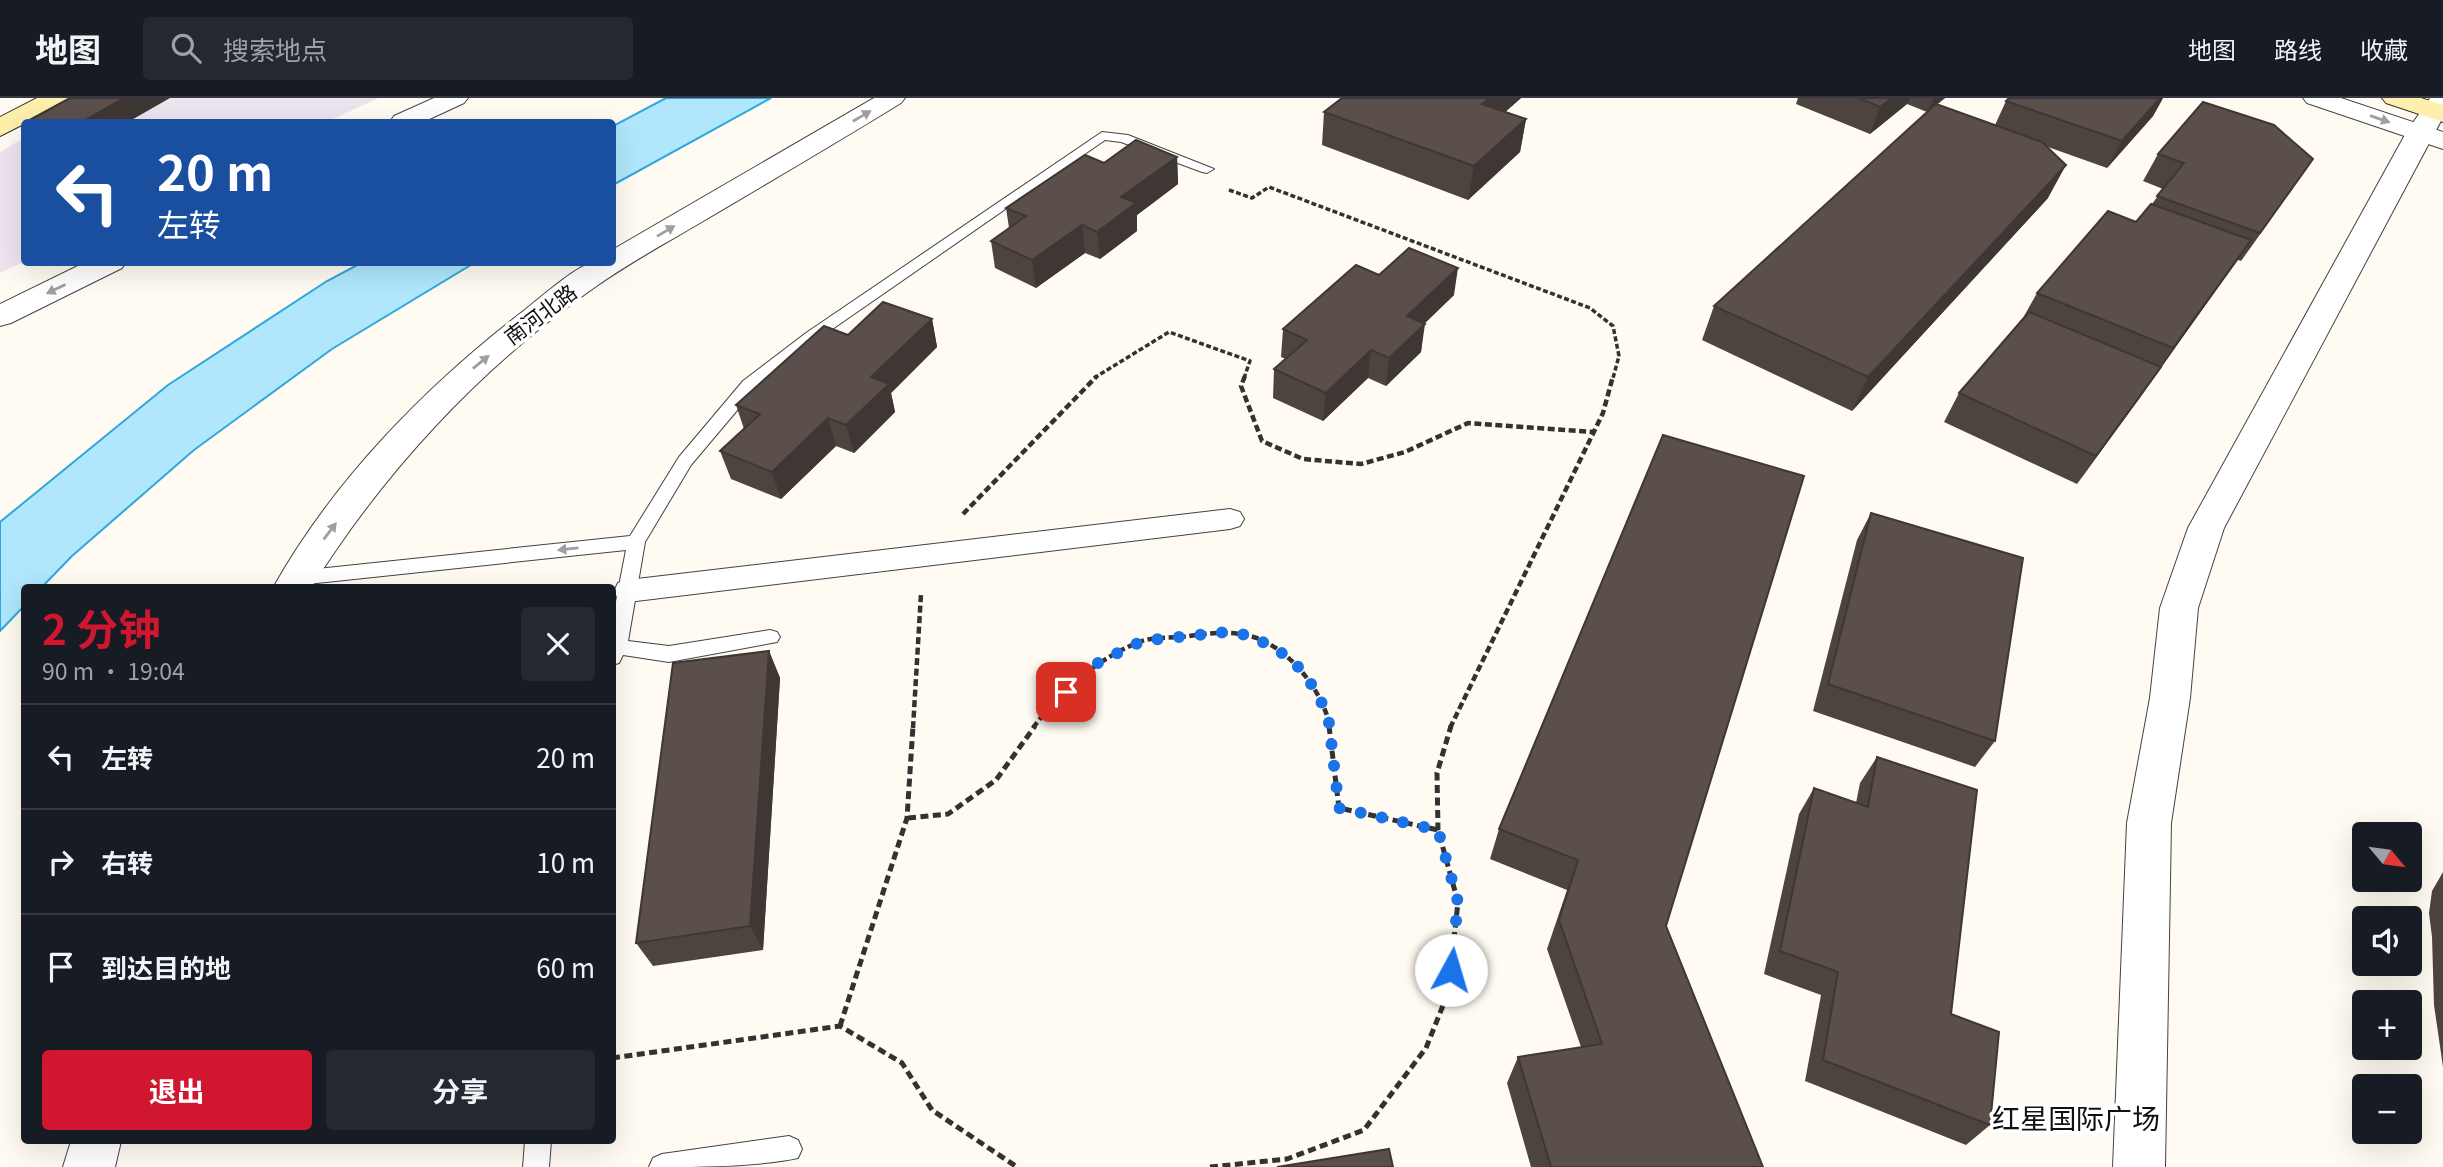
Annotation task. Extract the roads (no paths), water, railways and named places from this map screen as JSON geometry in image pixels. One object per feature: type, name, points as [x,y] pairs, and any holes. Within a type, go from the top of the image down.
[{"type":"main road","points":[[0,128],[56,98]]},
{"type":"main road","points":[[2395,98],[2436,119]]},
{"type":"street","points":[[409,119],[454,98]]},
{"type":"street","name":"南河北路","points":[[616,262],[892,98]]},
{"type":"street","points":[[2139,1167],[2149,823],[2170,698],[2179,608],[2206,528],[2436,119],[2316,98]]},
{"type":"street","points":[[0,316],[103,266]]},
{"type":"street","name":"南河北路","points":[[295,583],[313,554],[389,454],[475,366],[562,297],[610,266]]},
{"type":"street","points":[[628,591],[1230,519]]},
{"type":"street","points":[[89,1167],[95,1144]]},
{"type":"lane","points":[[616,642],[636,542],[685,461],[749,385],[812,336],[1101,136],[1123,138],[1207,169]]},
{"type":"lane","points":[[295,583],[636,542]]},
{"type":"lane","points":[[616,650],[669,654],[770,637]]},
{"type":"lane","points":[[536,1167],[538,1144]]},
{"type":"lane","points":[[662,1167],[789,1150]]},
{"type":"water","points":[[666,98],[771,98],[616,183],[616,124]]},
{"type":"water","points":[[355,266],[469,266],[332,349],[194,450],[72,556],[45,584],[21,584],[21,609],[0,631],[0,522],[168,385],[327,281]]},
{"type":"district","name":"红星国际广场","points":[[2076,1119]]}]
